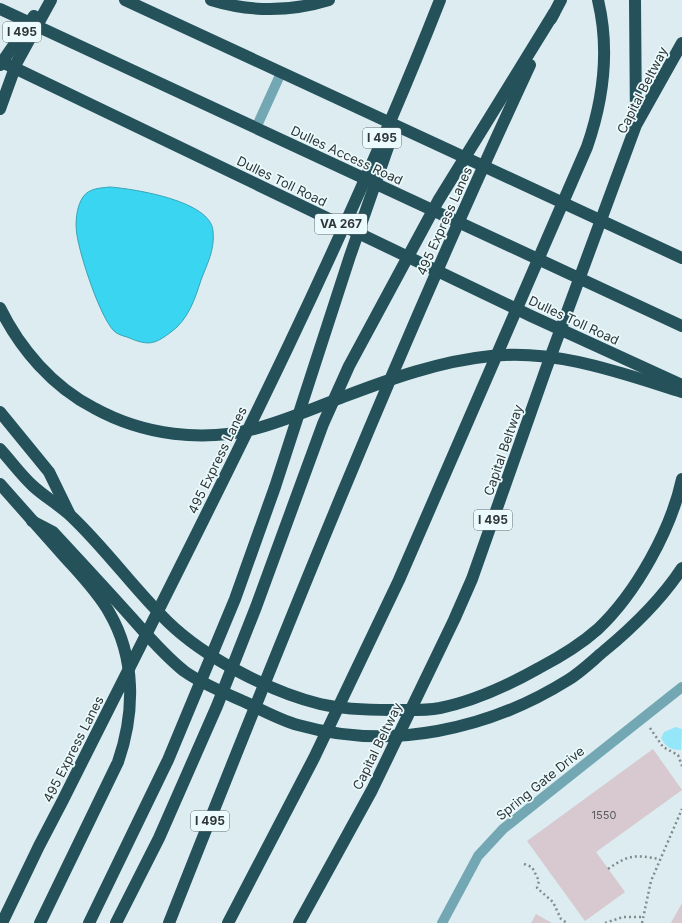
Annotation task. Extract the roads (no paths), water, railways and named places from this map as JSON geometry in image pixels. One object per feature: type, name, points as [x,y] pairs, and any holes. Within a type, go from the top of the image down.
[{"type":"highway","name":"I 495","points":[[0,65],[45,0]]},
{"type":"highway","points":[[0,109],[17,62],[51,0]]},
{"type":"highway","points":[[125,0],[682,258]]},
{"type":"highway","points":[[211,0],[226,5],[268,10],[313,5],[329,0]]},
{"type":"highway","name":"495 Express Lanes","points":[[2,923],[39,846],[272,382],[334,250],[440,0]]},
{"type":"highway","name":"495 Express Lanes","points":[[169,923],[250,718],[348,479],[497,135],[561,0]]},
{"type":"highway","points":[[228,923],[243,897],[263,854],[314,758],[400,580],[578,171],[596,121],[604,79],[604,30],[598,0]]},
{"type":"highway","points":[[635,0],[636,125]]},
{"type":"highway","name":"Dulles Access Road","points":[[0,9],[682,326]]},
{"type":"highway","points":[[116,923],[159,838],[217,706],[256,607],[299,486],[323,424],[349,366],[438,201],[554,13]]},
{"type":"highway","points":[[89,923],[168,760],[235,599],[275,487],[350,256],[430,26]]},
{"type":"highway","name":"Capital Beltway","points":[[299,923],[372,790],[432,668],[472,579],[546,369],[636,125],[682,43]]},
{"type":"highway","name":"Dulles Toll Road","points":[[0,61],[531,316],[682,385]]},
{"type":"highway","points":[[0,308],[12,331],[25,349],[43,370],[63,388],[87,405],[114,419],[142,428],[166,432],[192,435],[220,434],[257,428],[408,374],[444,364],[491,356],[522,354],[558,358],[590,365],[682,392]]},
{"type":"highway","points":[[0,412],[49,472],[71,516]]},
{"type":"highway","points":[[0,449],[32,485],[71,516],[168,622],[198,647],[249,676],[282,692],[320,704],[369,710],[423,710],[465,701],[511,683],[570,651],[598,629],[631,591],[669,522],[677,501],[682,479]]},
{"type":"highway","points":[[0,484],[98,594],[109,611],[125,650],[130,696],[125,740],[118,762],[40,923]]},
{"type":"highway","points":[[32,521],[53,532],[153,641],[185,671],[247,703],[298,725],[340,733],[372,736],[418,735],[447,730],[512,710],[570,680],[645,614],[671,585],[682,568]]},
{"type":"highway","points":[[219,923],[263,854]]},
{"type":"street","points":[[256,128],[282,73]]},
{"type":"street","name":"Spring Gate Drive","points":[[442,923],[478,856],[503,828],[682,687]]}]
